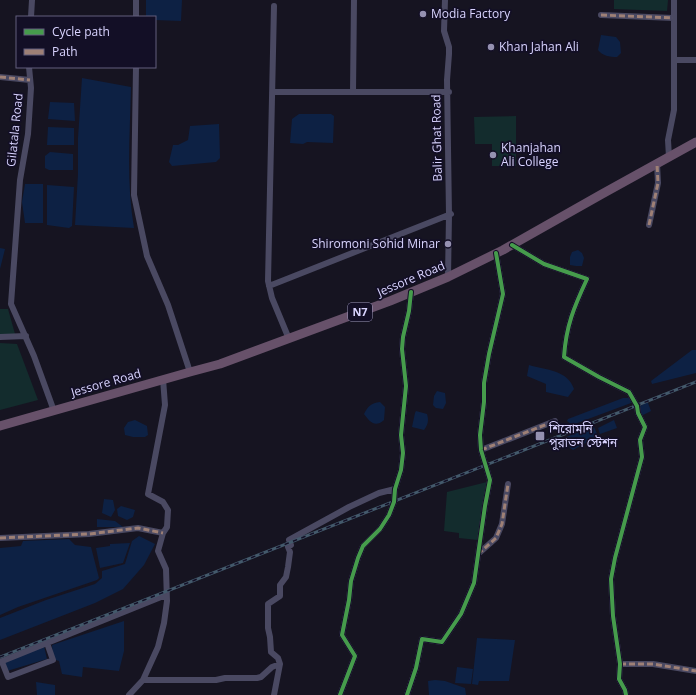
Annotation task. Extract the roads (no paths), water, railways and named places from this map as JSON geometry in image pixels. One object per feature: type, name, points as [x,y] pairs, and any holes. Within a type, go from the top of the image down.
[{"type":"highway","name":"Jessore Road","points":[[0,426],[220,364],[410,292],[449,276],[512,245],[696,142]]},
{"type":"street","points":[[31,16],[34,0]]},
{"type":"street","points":[[136,0],[136,16]]},
{"type":"street","points":[[353,92],[354,0]]},
{"type":"street","name":"Balir Ghat Road","points":[[446,0],[446,31],[451,46],[448,92],[450,215],[449,276]]},
{"type":"street","points":[[669,157],[668,140],[674,110],[674,0]]},
{"type":"street","points":[[274,6],[268,252],[269,286],[272,298],[289,339]]},
{"type":"street","points":[[601,14],[673,18]]},
{"type":"street","points":[[674,60],[696,60]]},
{"type":"street","name":"Gilatala Road","points":[[28,68],[31,88],[28,134],[20,188],[11,304],[26,336],[54,411]]},
{"type":"street","points":[[136,68],[134,195],[147,256],[168,305],[190,372]]},
{"type":"street","points":[[0,77],[30,80]]},
{"type":"street","points":[[272,92],[448,92]]},
{"type":"street","points":[[649,225],[658,183],[657,164]]},
{"type":"street","points":[[269,286],[450,215]]},
{"type":"street","points":[[512,245],[544,264],[587,279],[572,316],[566,337],[564,357],[629,392],[637,406],[638,413],[645,427],[640,440],[642,457],[614,558],[611,578],[613,616],[620,664],[619,679],[626,695]]},
{"type":"street","points":[[407,695],[416,668],[422,639],[442,642],[461,614],[474,583],[482,520],[490,480],[481,450],[480,435],[484,402],[484,383],[503,294],[496,253]]},
{"type":"street","points":[[340,695],[355,656],[342,635],[351,581],[363,546],[380,528],[389,515],[394,502],[395,489],[401,470],[403,452],[401,435],[406,386],[402,349],[409,311],[410,292]]},
{"type":"street","points":[[0,337],[26,336]]},
{"type":"street","points":[[129,695],[143,680],[158,647],[164,623],[167,601],[166,569],[158,551],[163,533],[167,527],[168,510],[163,502],[148,494],[165,405],[163,379]]},
{"type":"street","points":[[481,450],[555,421]]},
{"type":"street","points":[[478,554],[496,538],[502,524],[508,484]]},
{"type":"street","points":[[274,695],[280,664],[278,658],[271,652],[268,628],[268,604],[280,596],[280,585],[286,577],[288,567],[290,552],[288,547],[291,545],[289,540],[378,493],[395,489]]},
{"type":"street","points":[[0,538],[89,534],[138,528],[163,533]]},
{"type":"street","points":[[47,643],[52,660],[8,677],[1,662],[47,643],[166,596]]},
{"type":"street","points":[[143,680],[216,680],[238,677],[257,678],[261,677],[272,666],[280,664]]},
{"type":"street","points":[[620,664],[653,664],[696,671]]},
{"type":"water","points":[[146,0],[182,0],[181,21],[156,20],[156,16],[146,16]]},
{"type":"water","points":[[601,35],[616,37],[620,42],[621,53],[617,57],[606,56],[598,50]]},
{"type":"water","points":[[82,78],[131,87],[129,175],[134,228],[75,225]]},
{"type":"water","points":[[50,102],[74,103],[75,121],[48,119]]},
{"type":"water","points":[[299,114],[331,114],[334,116],[333,143],[290,143],[292,119]]},
{"type":"water","points":[[219,124],[220,158],[216,162],[172,166],[169,162],[173,145],[178,145],[188,140],[190,126]]},
{"type":"water","points":[[48,127],[74,128],[74,145],[47,145]]},
{"type":"water","points":[[50,152],[73,154],[73,170],[49,170],[45,168],[45,156]]},
{"type":"water","points":[[25,184],[43,184],[43,223],[25,223],[22,202]]},
{"type":"water","points":[[47,185],[74,187],[72,226],[69,228],[47,225]]},
{"type":"water","points":[[0,248],[5,249],[0,269]]},
{"type":"water","points":[[578,250],[582,253],[584,258],[582,266],[570,265],[570,257],[572,252]]},
{"type":"water","points":[[692,350],[696,350],[696,373],[652,384],[651,381]]},
{"type":"water","points":[[529,365],[562,374],[571,383],[574,389],[568,397],[546,392],[546,384],[527,376]]},
{"type":"water","points":[[437,391],[445,393],[446,403],[443,409],[436,408],[433,405],[434,396]]},
{"type":"water","points":[[623,398],[630,398],[631,403],[572,425],[567,421],[568,419]]},
{"type":"water","points":[[380,402],[385,407],[384,420],[378,424],[375,424],[371,422],[364,414],[370,405]]},
{"type":"water","points":[[648,403],[651,411],[643,415],[641,414],[640,406]]},
{"type":"water","points":[[416,411],[427,414],[428,422],[424,430],[412,427]]},
{"type":"water","points":[[135,420],[147,426],[148,435],[145,437],[133,437],[125,435],[124,428],[128,422]]},
{"type":"water","points":[[614,420],[617,428],[600,434],[598,428]]},
{"type":"water","points":[[594,427],[598,436],[573,450],[570,448],[566,437]]},
{"type":"water","points":[[104,499],[113,500],[115,510],[111,517],[102,513]]},
{"type":"water","points":[[121,506],[135,510],[133,517],[127,520],[118,516],[117,509]]},
{"type":"water","points":[[97,519],[115,521],[123,527],[97,527]]},
{"type":"water","points":[[139,536],[155,544],[144,565],[123,589],[95,603],[0,640],[0,618],[46,600],[95,584],[102,578],[102,571],[125,564],[132,541]]},
{"type":"water","points":[[69,539],[75,545],[91,547],[99,578],[0,615],[0,548],[21,546],[23,541]]},
{"type":"water","points":[[130,543],[123,563],[100,568],[96,548],[110,546],[110,544]]},
{"type":"water","points":[[124,621],[124,651],[119,671],[83,667],[82,677],[62,674],[59,661],[53,659],[52,645]]},
{"type":"water","points":[[477,638],[515,640],[509,681],[479,681],[478,685],[472,684]]},
{"type":"water","points":[[44,646],[47,659],[7,671],[4,662]]},
{"type":"water","points":[[457,667],[473,669],[471,684],[455,683]]},
{"type":"water","points":[[428,681],[445,681],[465,688],[466,695],[429,695]]},
{"type":"water","points":[[36,682],[55,685],[55,695],[37,695]]},
{"type":"railway","points":[[0,657],[696,382]]},
{"type":"place","name":"Modia Factory","points":[[423,14]]},
{"type":"place","name":"Khan Jahan Ali","points":[[491,47]]},
{"type":"place","name":"Khanjahan Ali College","points":[[493,155]]},
{"type":"place","name":"Shiromoni Sohid Minar","points":[[448,244]]},
{"type":"place","name":"শিরোমনি পুরাতন স্টেশন","points":[[540,436]]}]
